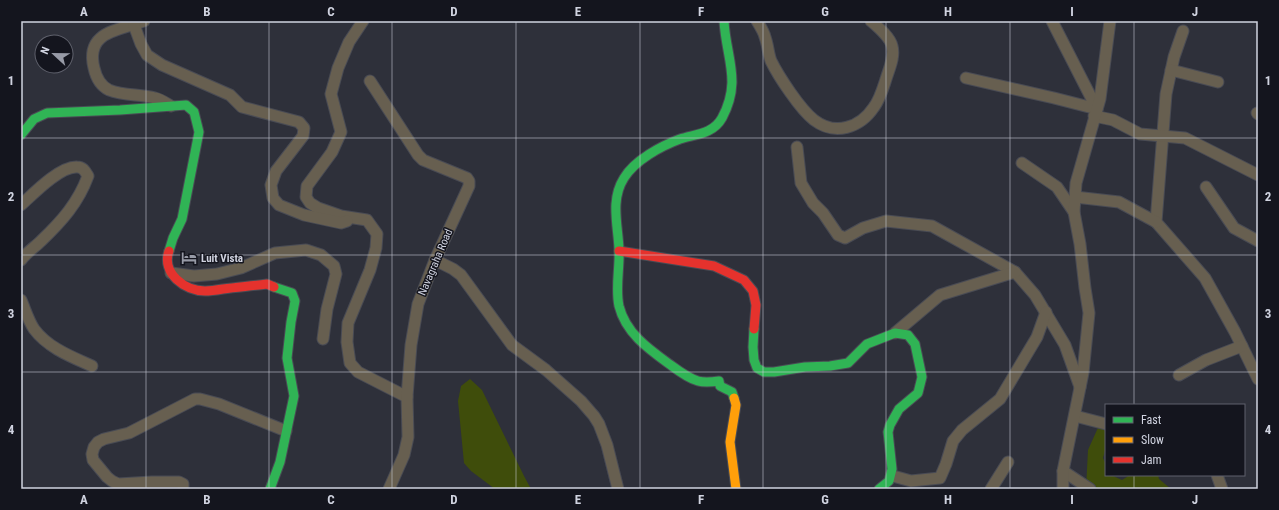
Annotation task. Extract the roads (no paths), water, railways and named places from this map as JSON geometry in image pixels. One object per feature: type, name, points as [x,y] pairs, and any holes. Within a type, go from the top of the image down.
[{"type":"street","points":[[363,21],[349,42],[338,68],[331,94],[341,132],[332,152],[307,186],[306,197],[310,203],[318,208],[341,216],[367,220],[377,234],[376,248],[370,270],[348,323],[347,342],[350,363],[358,372],[407,397]]},
{"type":"street","points":[[724,21],[724,30],[733,77],[732,91],[721,120],[716,127],[709,132],[681,139],[654,153],[632,168],[619,186],[615,202],[619,251],[617,294],[620,308],[631,332],[655,354],[689,378],[704,382],[719,381],[720,386],[732,392],[736,405],[730,442],[736,489]]},
{"type":"street","points":[[757,21],[765,36],[771,60],[782,80],[803,109],[813,120],[825,127],[839,129],[852,126],[865,117],[875,106],[892,63],[892,46],[886,36],[871,21]]},
{"type":"street","points":[[1052,21],[1095,113]]},
{"type":"street","points":[[1063,489],[1063,471],[1080,387],[1089,313],[1080,244],[1074,212],[1076,183],[1100,99],[1110,21]]},
{"type":"street","points":[[171,106],[156,98],[119,93],[107,89],[100,82],[94,72],[92,59],[93,47],[100,37],[139,23],[141,44],[147,55],[162,65],[230,95],[242,107],[299,122],[304,128],[303,136],[276,171],[271,185],[272,198],[279,205],[304,215],[341,223],[356,219]]},
{"type":"street","points":[[1156,222],[1166,94],[1174,57],[1183,31]]},
{"type":"street","points":[[1171,70],[1218,82]]},
{"type":"street","points":[[966,78],[1054,98],[1113,120],[1140,134],[1185,138],[1258,175]]},
{"type":"street","name":"Navagraha Road","points":[[370,81],[418,155],[423,160],[467,178],[469,181],[469,186],[435,260],[418,304],[415,319],[407,397],[407,446],[389,489]]},
{"type":"street","points":[[21,135],[34,119],[47,113],[186,105],[194,112],[199,132],[182,219],[173,238],[167,256],[167,266],[170,273],[180,282],[192,288],[204,291],[267,284],[292,293],[295,301],[287,358],[294,396],[280,462],[270,489]]},
{"type":"street","points":[[796,147],[801,183],[813,203],[823,213],[838,235],[845,238],[863,228],[886,221],[932,226],[1015,272],[1036,295],[1065,345],[1080,387]]},
{"type":"street","points":[[1022,163],[1057,187],[1074,212]]},
{"type":"street","points":[[21,205],[67,168],[77,167],[84,169],[88,176],[82,192],[73,206],[61,221],[21,260]]},
{"type":"street","points":[[1206,187],[1234,228],[1258,241]]},
{"type":"street","points":[[1075,197],[1119,202],[1156,222],[1205,278],[1258,379]]},
{"type":"street","points":[[170,273],[194,276],[217,274],[241,268],[275,253],[306,250],[321,255],[334,266],[336,274],[327,309],[323,339]]},
{"type":"street","points":[[619,251],[714,266],[744,280],[753,291],[756,305],[753,347],[754,360],[757,368],[764,372],[848,364],[867,344],[895,333],[940,295],[1015,272]]},
{"type":"street","points":[[435,260],[461,274],[512,345],[546,370],[581,401],[594,416],[599,424],[607,445],[618,489]]},
{"type":"street","points":[[21,300],[34,328],[41,336],[63,353],[92,366]]},
{"type":"street","points":[[892,476],[911,481],[940,478],[953,441],[962,430],[1000,399],[1037,336],[1046,312]]},
{"type":"street","points":[[879,489],[886,486],[892,476],[892,458],[888,432],[893,417],[902,404],[918,393],[922,377],[915,344],[908,335],[895,333]]},
{"type":"street","points":[[1179,375],[1206,360],[1242,346]]},
{"type":"street","points":[[183,489],[183,484],[179,482],[118,484],[112,481],[93,460],[92,454],[94,447],[98,442],[129,433],[195,399],[219,404],[286,431]]},
{"type":"street","points":[[1075,416],[1105,424]]},
{"type":"street","points":[[992,489],[1008,462]]},
{"type":"street","points":[[1063,471],[1090,489]]},
{"type":"street","points":[[1217,476],[1222,489]]},
{"type":"place","name":"Luit Vista","points":[[189,258]]}]
